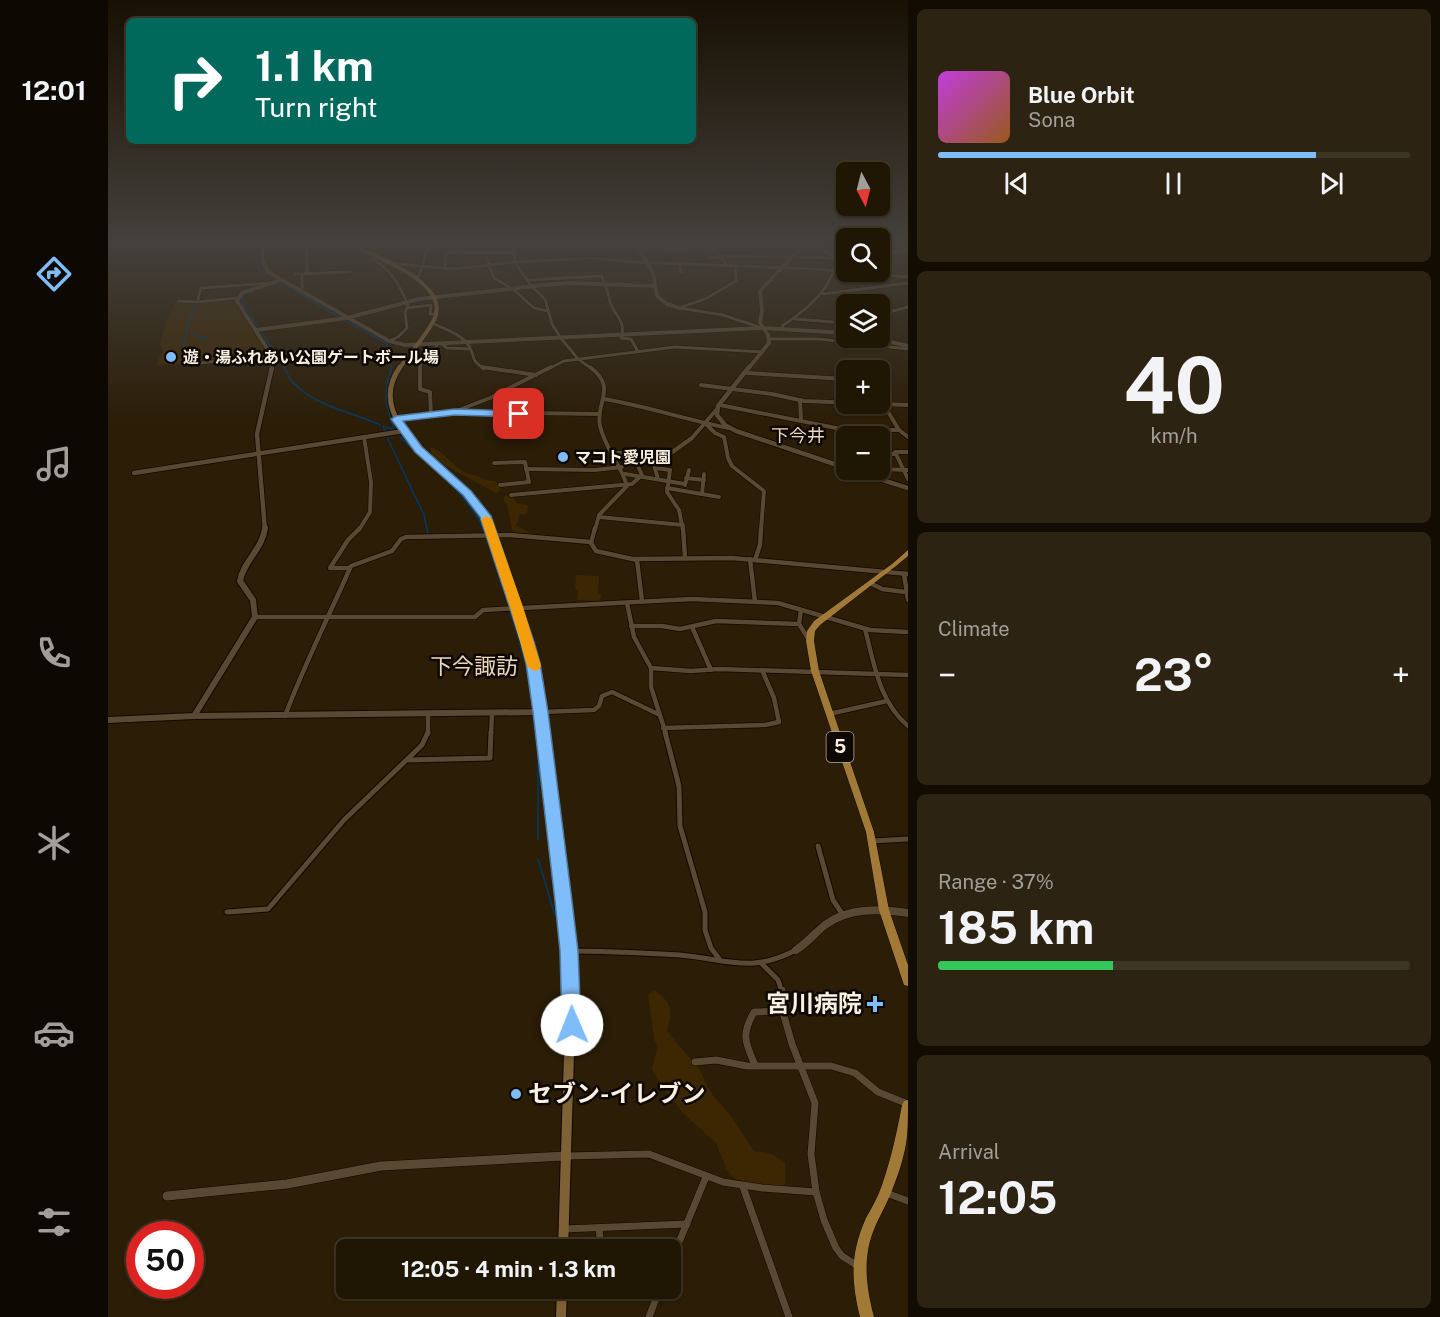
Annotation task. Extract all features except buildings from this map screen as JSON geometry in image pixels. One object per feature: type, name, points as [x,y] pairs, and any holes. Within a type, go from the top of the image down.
[{"type":"main road","points":[[435,302],[436,314],[432,323],[399,366],[391,383],[390,399],[396,419],[418,450],[476,503],[485,516],[517,607],[533,663],[541,712],[569,951],[572,1045],[565,1156],[564,1239]]},
{"type":"main road","points":[[810,641],[812,632],[824,617],[908,552]]},
{"type":"main road","name":"5","points":[[810,641],[815,671],[872,841],[885,910],[908,982]]},
{"type":"main road","points":[[867,1317],[860,1293],[858,1266],[869,1227],[886,1193],[904,1140],[908,1104]]},
{"type":"main road","points":[[561,1317],[562,1299]]},
{"type":"street","points":[[194,716],[255,617],[253,600],[240,581],[242,570],[252,558],[265,532],[258,453],[258,423],[273,370],[271,355],[238,302]]},
{"type":"street","points":[[320,302],[389,341],[415,346],[624,333],[762,328],[836,332]]},
{"type":"street","points":[[256,330],[347,318],[404,302]]},
{"type":"street","points":[[389,341],[398,337],[406,328],[406,302]]},
{"type":"street","points":[[528,302],[534,308],[548,311]]},
{"type":"street","points":[[545,302],[560,337],[578,358],[597,373],[605,387],[600,414],[601,428],[622,467],[627,486]]},
{"type":"street","points":[[610,302],[623,322],[624,333],[621,338],[631,339],[637,350]]},
{"type":"street","points":[[665,302],[679,308],[723,315],[762,328]]},
{"type":"street","points":[[679,308],[695,302]]},
{"type":"street","points":[[761,302],[760,323],[769,339]]},
{"type":"street","points":[[783,328],[782,326],[813,302]]},
{"type":"street","points":[[407,308],[431,305],[430,314],[436,314]]},
{"type":"street","points":[[890,312],[908,307]]},
{"type":"street","points":[[794,318],[836,322]]},
{"type":"street","points":[[432,323],[458,335],[470,349],[473,361],[484,369],[536,375]]},
{"type":"street","points":[[769,339],[819,339],[908,348]]},
{"type":"street","points":[[657,479],[659,477],[654,465],[692,438],[705,424],[763,352],[769,339]]},
{"type":"street","points":[[890,343],[908,348]]},
{"type":"street","points":[[432,416],[430,392],[420,389],[420,367],[424,349],[435,348],[437,345]]},
{"type":"street","points":[[443,345],[447,348],[470,349]]},
{"type":"street","points":[[396,419],[455,412],[490,398],[564,361],[578,358],[686,346],[763,352]]},
{"type":"street","points":[[183,365],[271,355]]},
{"type":"street","points":[[747,373],[836,379]]},
{"type":"street","points":[[701,385],[733,388],[800,400],[836,402]]},
{"type":"street","points":[[604,399],[661,410],[705,424],[729,428],[836,465]]},
{"type":"street","points":[[800,400],[801,420]]},
{"type":"street","points":[[890,405],[908,405]]},
{"type":"street","points":[[718,407],[801,420],[846,430],[899,430]]},
{"type":"street","points":[[718,407],[718,418],[729,428]]},
{"type":"street","points":[[455,412],[600,414]]},
{"type":"street","points":[[889,414],[899,430],[908,437]]},
{"type":"street","points":[[705,424],[724,437],[729,448],[730,464],[764,491],[760,545],[752,560],[755,602]]},
{"type":"street","points":[[134,473],[404,431]]},
{"type":"street","points":[[364,437],[371,482],[370,512],[357,534],[348,540],[330,568],[349,568],[392,551],[401,539],[406,537],[492,535],[591,542]]},
{"type":"street","points":[[890,454],[908,452]]},
{"type":"street","points":[[615,453],[632,453],[642,475]]},
{"type":"street","points":[[895,454],[908,478]]},
{"type":"street","points":[[494,463],[525,462],[529,482],[500,485]]},
{"type":"street","points":[[900,464],[908,464]]},
{"type":"street","points":[[526,470],[595,470],[622,467]]},
{"type":"street","points":[[655,468],[670,470],[668,495],[679,510],[683,525],[685,558]]},
{"type":"street","points":[[890,469],[905,470]]},
{"type":"street","points":[[685,491],[688,470]]},
{"type":"street","points":[[625,474],[642,475],[668,483],[685,484]]},
{"type":"street","points":[[702,494],[704,474]]},
{"type":"street","points":[[642,475],[627,486],[599,517],[591,542],[596,552],[634,559],[752,560],[906,574],[907,589],[905,592],[908,600]]},
{"type":"street","points":[[686,478],[704,480]]},
{"type":"street","points":[[889,480],[907,486]]},
{"type":"street","points":[[511,495],[627,486]]},
{"type":"street","points":[[667,488],[719,497]]},
{"type":"street","points":[[599,517],[683,525]]},
{"type":"street","points":[[634,559],[639,563],[642,601]]},
{"type":"street","points":[[285,716],[300,676],[317,645],[349,568]]},
{"type":"street","points":[[870,583],[882,589],[905,592]]},
{"type":"street","points":[[255,617],[475,617],[483,609],[692,599],[784,603],[865,629],[908,632]]},
{"type":"street","points":[[627,603],[627,619],[632,626],[637,647],[651,668],[648,681],[660,715],[677,784],[682,817],[680,826],[705,912],[705,930],[711,948],[720,960]]},
{"type":"street","points":[[801,610],[799,624],[810,641]]},
{"type":"street","points":[[632,626],[680,629],[716,621],[799,624]]},
{"type":"street","points":[[692,627],[711,669]]},
{"type":"street","points":[[865,629],[887,701],[896,716],[908,726]]},
{"type":"street","points":[[651,668],[691,672],[711,669],[908,675]]},
{"type":"street","points":[[663,728],[761,725],[779,722],[774,698],[762,670]]},
{"type":"street","points":[[108,720],[194,716],[428,715],[594,710],[602,696],[612,692],[660,715]]},
{"type":"street","points":[[829,714],[887,701]]},
{"type":"street","points":[[409,760],[490,758],[492,714]]},
{"type":"street","points":[[227,912],[268,909],[344,820],[409,760],[428,735],[428,715]]},
{"type":"street","points":[[872,841],[908,839]]},
{"type":"street","points":[[818,846],[833,900],[843,915]]},
{"type":"street","points":[[569,951],[651,953],[720,960],[741,965],[761,963],[783,957],[796,950],[824,926],[843,915],[885,910],[908,913]]},
{"type":"street","points":[[761,963],[778,977],[782,1011],[815,1103],[811,1154],[816,1192],[824,1220],[836,1248],[842,1256],[858,1266]]},
{"type":"street","points":[[755,1065],[744,1039],[744,1030],[754,1012],[782,1011]]},
{"type":"street","points":[[695,1062],[716,1060],[755,1065],[831,1066],[855,1073],[878,1092],[908,1104]]},
{"type":"street","points":[[167,1196],[287,1184],[381,1166],[650,1154],[658,1155],[706,1178],[743,1186],[816,1192]]},
{"type":"street","points":[[681,1239],[706,1178]]},
{"type":"street","points":[[743,1186],[789,1317]]},
{"type":"street","points":[[886,1193],[908,1201]]},
{"type":"street","points":[[564,1229],[687,1224]]},
{"type":"street","points":[[599,1227],[600,1239]]},
{"type":"street","points":[[649,1317],[656,1299]]},
{"type":"shaded area","points":[[176,302],[235,302],[267,354],[156,366],[163,348],[160,346],[166,321]]},
{"type":"shaded area","points":[[430,447],[439,451],[464,472],[495,481],[501,490],[496,493],[446,466],[432,456]]},
{"type":"shaded area","points":[[505,496],[513,496],[517,503],[528,505],[527,514],[520,514],[516,526],[535,535],[513,533],[507,505],[503,500]]},
{"type":"shaded area","points":[[576,575],[599,576],[600,601],[577,600]]},
{"type":"shaded area","points":[[655,990],[665,999],[670,1008],[667,1031],[699,1069],[712,1094],[731,1116],[754,1151],[770,1153],[785,1162],[785,1186],[751,1184],[735,1179],[727,1170],[716,1143],[684,1114],[662,1087],[652,1068],[658,1047],[654,1039],[648,994]]},
{"type":"waterway","points":[[242,302],[258,327]]},
{"type":"waterway","points":[[315,302],[341,318]]},
{"type":"waterway","points":[[183,363],[184,342],[195,303]]},
{"type":"waterway","points":[[345,320],[387,344],[387,355],[392,367],[387,383],[386,398],[394,428]]},
{"type":"waterway","points":[[262,333],[288,374]]},
{"type":"waterway","points":[[193,335],[207,339]]},
{"type":"waterway","points":[[288,376],[296,386],[318,401],[380,425]]},
{"type":"waterway","points":[[383,426],[385,432]]},
{"type":"waterway","points":[[385,427],[393,429]]},
{"type":"waterway","points":[[387,437],[424,515],[428,534]]},
{"type":"waterway","points":[[400,437],[459,493],[470,506],[485,533]]},
{"type":"waterway","points":[[487,538],[509,606]]},
{"type":"waterway","points":[[510,610],[526,665],[533,709]]},
{"type":"waterway","points":[[534,717],[538,753],[538,839]]},
{"type":"waterway","points":[[538,859],[555,915]]},
{"type":"slow traffic","points":[[486,519],[517,607],[534,666]]},
{"type":"place","name":"遊・湯ふれあい公園ゲートボール場","points":[[171,357]]},
{"type":"place","name":"マコト愛児園","points":[[563,457]]},
{"type":"place","name":"宮川病院","points":[[875,1004]]},
{"type":"place","name":"セブン-イレブン","points":[[516,1094]]},
{"type":"district","name":"下今井","points":[[798,436]]},
{"type":"district","name":"下今諏訪","points":[[474,666]]},
{"type":"route","points":[[519,414],[455,412],[396,419],[418,450],[467,493],[485,516],[517,607],[533,663],[541,712],[569,951],[572,1025]]}]
